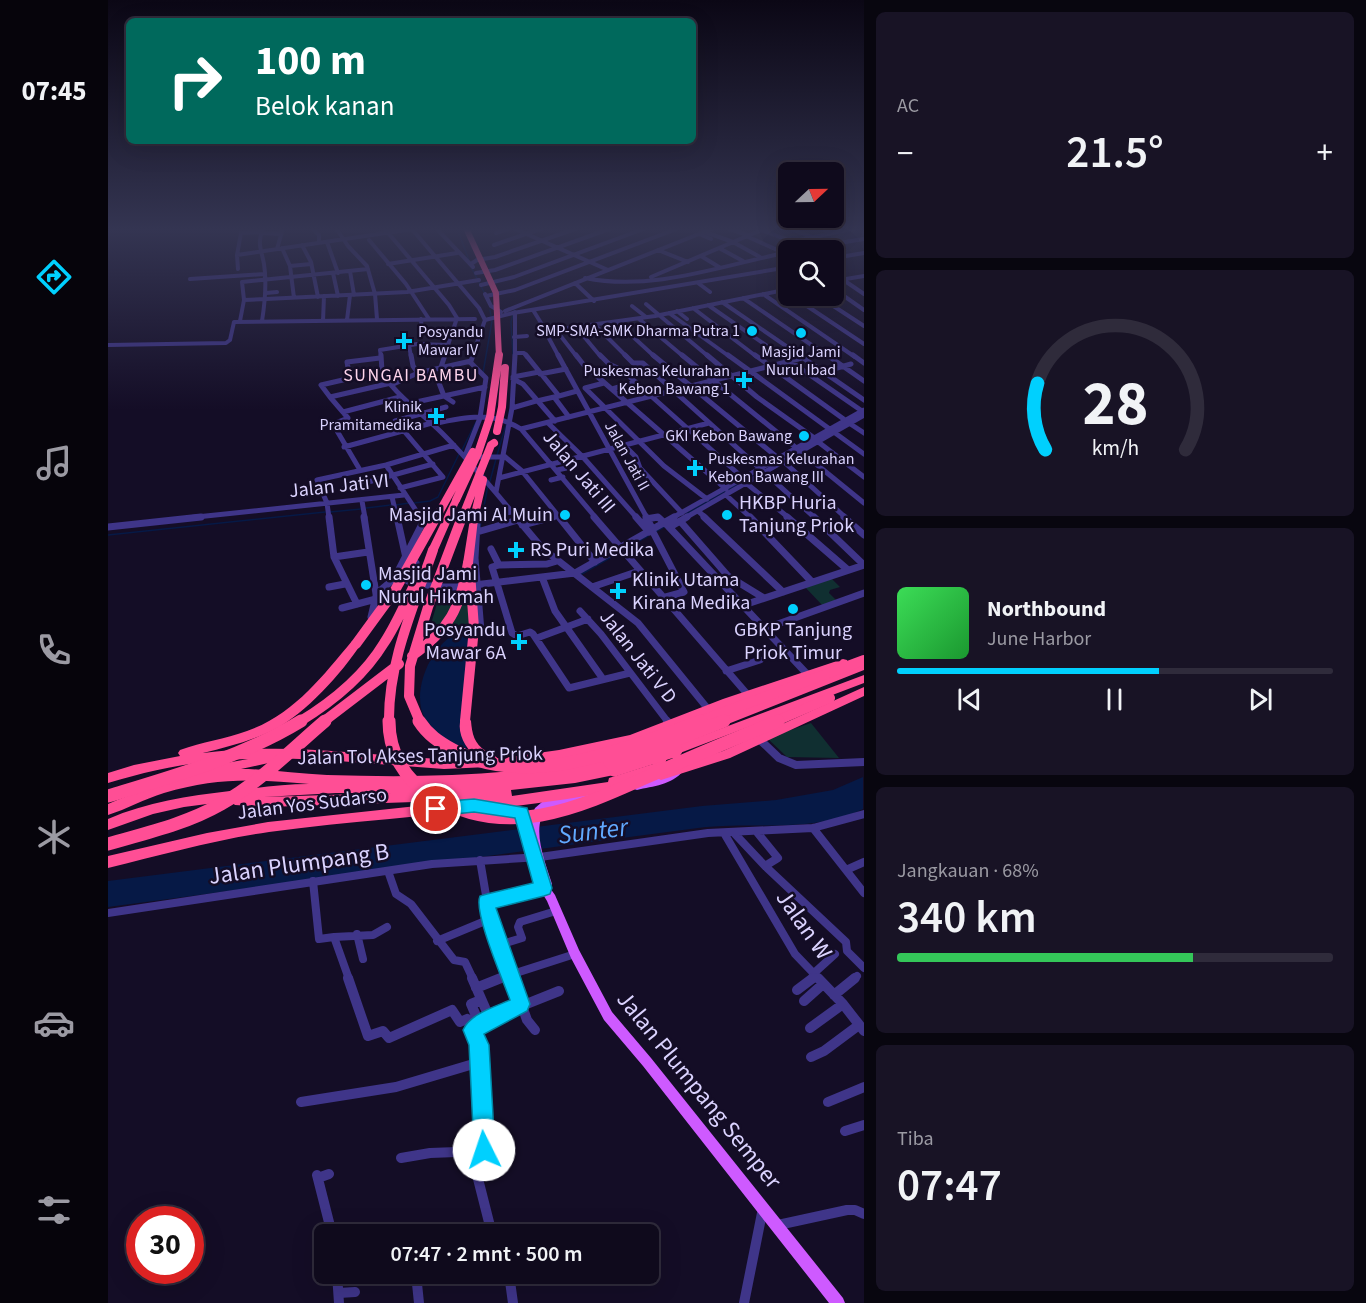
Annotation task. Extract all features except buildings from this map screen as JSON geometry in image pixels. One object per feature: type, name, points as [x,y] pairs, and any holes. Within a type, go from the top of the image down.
[{"type":"highway","points":[[108,796],[189,771],[254,747],[318,710],[357,676],[380,651],[433,550],[475,461],[490,417],[500,351],[499,313],[494,289]]},
{"type":"highway","points":[[108,844],[190,819],[221,804],[247,786],[349,701],[424,647],[445,628],[460,605],[475,512],[502,407],[506,344],[504,302],[500,289]]},
{"type":"highway","points":[[113,776],[242,737],[270,726],[292,712],[342,661],[394,592],[451,488],[483,437]]},
{"type":"highway","points":[[494,442],[437,578],[409,673],[408,690],[415,717],[423,728],[446,748],[465,757],[510,766],[553,765],[601,755],[641,743],[864,660]]},
{"type":"highway","points":[[433,550],[390,695],[389,732],[394,754],[416,785],[427,794],[470,813],[515,819],[570,808],[760,729],[864,681]]},
{"type":"highway","points":[[468,563],[474,611],[474,654],[465,722],[467,739],[478,753],[491,759],[548,753],[636,737],[654,747],[660,755],[661,765],[653,770],[581,792]]},
{"type":"highway","name":"Jalan Yos Sudarso","points":[[113,776],[172,762],[221,754],[321,754],[421,763],[480,764],[559,755],[636,737],[708,708],[864,656]]},
{"type":"highway","name":"Jalan Tol Akses Tanjung Priok","points":[[108,825],[151,808],[297,789],[504,788],[564,782],[612,766],[864,666]]},
{"type":"highway","name":"Jalan Tol Akses Tanjung Priok","points":[[108,810],[160,789],[192,780],[243,775],[336,780],[478,778],[549,774],[612,766],[654,758],[864,681]]},
{"type":"highway","name":"Jalan Yos Sudarso","points":[[108,862],[207,838],[268,827],[344,817],[474,806],[581,792],[678,771],[759,740],[864,691]]},
{"type":"highway","points":[[669,724],[668,739],[672,750],[687,761],[701,762]]},
{"type":"highway","points":[[160,789],[181,778],[221,768],[275,758],[321,754]]},
{"type":"highway","points":[[215,798],[267,802],[522,793],[540,797]]},
{"type":"main road","points":[[474,806],[518,811],[530,823],[536,812],[545,805],[657,782],[671,777],[678,771]]},
{"type":"main road","name":"Jalan Plumpang Semper","points":[[530,823],[536,855],[548,889],[545,890],[608,1016],[764,1207],[838,1303]]},
{"type":"street","points":[[108,345],[226,343],[230,340],[244,300],[243,289]]},
{"type":"street","points":[[262,321],[265,289]]},
{"type":"street","points":[[293,289],[294,298]]},
{"type":"street","points":[[318,289],[323,321]]},
{"type":"street","points":[[337,289],[338,296]]},
{"type":"street","points":[[347,320],[351,289]]},
{"type":"street","points":[[374,289],[377,319]]},
{"type":"street","points":[[266,293],[294,298],[428,289]]},
{"type":"street","points":[[435,289],[457,318]]},
{"type":"street","points":[[464,289],[485,320],[470,362]]},
{"type":"street","points":[[482,289],[490,303],[501,314]]},
{"type":"street","points":[[486,296],[518,289]]},
{"type":"street","points":[[490,303],[513,311],[565,289]]},
{"type":"street","points":[[581,289],[594,301]]},
{"type":"street","points":[[619,289],[626,296]]},
{"type":"street","points":[[637,289],[642,293]]},
{"type":"street","points":[[485,320],[513,311],[534,310],[665,289]]},
{"type":"street","points":[[706,289],[710,292]]},
{"type":"street","points":[[411,291],[429,319]]},
{"type":"street","points":[[545,331],[659,315],[778,291]]},
{"type":"street","points":[[764,294],[863,362]]},
{"type":"street","points":[[244,300],[266,299],[280,295]]},
{"type":"street","points":[[548,296],[556,306]]},
{"type":"street","points":[[705,296],[715,303]]},
{"type":"street","points":[[844,297],[864,310]]},
{"type":"street","points":[[743,298],[864,381]]},
{"type":"street","points":[[534,310],[530,304],[538,299]]},
{"type":"street","points":[[686,301],[768,366],[864,433]]},
{"type":"street","points":[[722,302],[864,400]]},
{"type":"street","points":[[676,303],[685,310]]},
{"type":"street","points":[[646,304],[731,375],[864,477]]},
{"type":"street","points":[[394,579],[437,587],[478,586],[576,575],[595,562],[623,550],[653,531],[680,521],[698,511],[762,470],[863,412],[708,305]]},
{"type":"street","points":[[632,306],[646,317]]},
{"type":"street","points":[[807,306],[864,344]]},
{"type":"street","points":[[833,306],[864,327]]},
{"type":"street","points":[[659,307],[750,370],[864,454]]},
{"type":"street","name":"Jalan Jati II","points":[[534,310],[653,531]]},
{"type":"street","points":[[264,311],[272,311]]},
{"type":"street","points":[[496,492],[500,456],[512,408],[515,353],[513,311]]},
{"type":"street","points":[[677,311],[687,319]]},
{"type":"street","points":[[441,367],[457,318]]},
{"type":"street","points":[[639,318],[711,380],[864,503]]},
{"type":"street","points":[[421,319],[422,333],[452,333]]},
{"type":"street","points":[[237,322],[475,319]]},
{"type":"street","points":[[573,320],[607,362],[615,369],[621,369],[789,521],[810,535],[848,570]]},
{"type":"street","points":[[617,322],[780,460],[864,535]]},
{"type":"street","points":[[596,325],[633,363],[643,363],[863,565],[741,606]]},
{"type":"street","points":[[556,330],[582,364],[726,492],[812,582]]},
{"type":"street","points":[[514,337],[527,336]]},
{"type":"street","points":[[447,345],[409,345],[380,350],[382,371],[400,397],[433,423],[463,454],[520,523],[557,561],[638,623],[708,708]]},
{"type":"street","points":[[409,345],[412,366],[418,373]]},
{"type":"street","points":[[515,353],[524,353],[570,417]]},
{"type":"street","points":[[350,378],[347,362],[380,358]]},
{"type":"street","points":[[521,429],[802,358]]},
{"type":"street","points":[[330,397],[390,383],[441,367],[470,362]]},
{"type":"street","points":[[463,454],[474,439],[484,387],[483,377],[470,362]]},
{"type":"street","points":[[823,372],[851,364]]},
{"type":"street","points":[[513,378],[566,369]]},
{"type":"street","points":[[360,470],[344,447],[333,424],[348,418],[321,385],[382,371]]},
{"type":"street","points":[[513,378],[523,384],[555,421]]},
{"type":"street","points":[[612,389],[636,382]]},
{"type":"street","points":[[438,383],[444,396],[453,402]]},
{"type":"street","points":[[604,383],[585,388],[664,466],[707,499]]},
{"type":"street","points":[[396,410],[484,387]]},
{"type":"street","points":[[512,408],[577,391]]},
{"type":"street","points":[[343,412],[400,397]]},
{"type":"street","points":[[395,421],[446,407]]},
{"type":"street","points":[[344,447],[433,423],[478,415],[508,420]]},
{"type":"street","name":"Jalan Jati III","points":[[508,420],[521,429],[557,470],[639,571],[748,695]]},
{"type":"street","name":"Jalan Jati II","points":[[548,423],[653,531]]},
{"type":"street","points":[[499,478],[709,423]]},
{"type":"street","points":[[400,488],[443,477],[404,431]]},
{"type":"street","points":[[357,604],[345,584],[334,557],[327,503],[317,480],[386,465],[454,445]]},
{"type":"street","points":[[625,446],[636,457],[640,468],[682,513]]},
{"type":"street","points":[[463,454],[500,456],[522,471],[595,562]]},
{"type":"street","points":[[343,489],[433,464]]},
{"type":"street","name":"Jalan Jati VI","points":[[386,465],[423,522],[406,558]]},
{"type":"street","points":[[557,470],[576,466]]},
{"type":"street","points":[[551,480],[563,477]]},
{"type":"street","points":[[481,631],[478,532],[488,482]]},
{"type":"street","points":[[667,525],[682,513],[707,499],[726,492]]},
{"type":"street","name":"Jalan Jati VI","points":[[108,527],[327,503],[362,506],[393,503],[404,495]]},
{"type":"street","points":[[342,608],[376,597],[384,592],[406,558],[393,503]]},
{"type":"street","points":[[362,506],[376,597],[371,617]]},
{"type":"street","points":[[698,511],[729,537],[783,592]]},
{"type":"street","points":[[502,517],[501,514],[511,512]]},
{"type":"street","points":[[478,532],[557,516]]},
{"type":"street","points":[[646,519],[658,517],[667,525],[808,675]]},
{"type":"street","points":[[680,521],[728,576],[764,598]]},
{"type":"street","points":[[653,531],[684,592],[662,598]]},
{"type":"street","points":[[491,549],[499,565]]},
{"type":"street","points":[[334,557],[368,552]]},
{"type":"street","points":[[406,558],[416,563],[408,581]]},
{"type":"street","points":[[557,561],[547,564],[492,567],[512,633],[517,636],[530,632],[537,638],[568,686],[572,688],[630,673]]},
{"type":"street","points":[[592,587],[639,571]]},
{"type":"street","points":[[542,579],[555,611],[603,680]]},
{"type":"street","points":[[329,587],[345,584]]},
{"type":"street","points":[[764,628],[864,593]]},
{"type":"street","name":"Jalan Jati V D","points":[[580,611],[669,724]]},
{"type":"street","points":[[537,638],[588,620]]},
{"type":"street","points":[[726,671],[760,660]]},
{"type":"street","points":[[759,740],[778,758],[796,765],[864,762]]},
{"type":"street","name":"Jalan Plumpang B","points":[[108,913],[388,871],[708,833],[813,828],[862,818]]},
{"type":"street","points":[[813,828],[864,892]]},
{"type":"street","points":[[756,831],[778,858],[765,866]]},
{"type":"street","name":"Jalan W","points":[[724,833],[789,945],[814,975],[843,1004],[862,1029]]},
{"type":"street","points":[[734,833],[765,866],[846,942],[847,951],[860,972],[834,995]]},
{"type":"street","points":[[480,860],[490,919],[527,1020],[536,1030]]},
{"type":"street","points":[[846,870],[864,862]]},
{"type":"street","points":[[388,871],[396,894],[411,904],[437,941],[454,960],[465,962],[481,1000],[471,1004],[481,1024],[479,1045],[484,1151],[475,1167],[489,1224]]},
{"type":"street","points":[[313,882],[319,939],[357,934],[373,935],[387,927]]},
{"type":"street","points":[[487,902],[545,890]]},
{"type":"street","points":[[499,945],[522,938],[518,927],[520,922],[556,911]]},
{"type":"street","points":[[437,941],[490,919]]},
{"type":"street","points":[[357,934],[363,959]]},
{"type":"street","points":[[334,937],[368,1036],[383,1031],[389,1038],[452,1010],[460,1022],[467,1019],[481,1024],[521,1004],[559,991]]},
{"type":"street","points":[[476,988],[510,974],[575,954]]},
{"type":"street","points":[[797,990],[835,954]]},
{"type":"street","points":[[804,1001],[823,984]]},
{"type":"street","points":[[810,1028],[843,1004]]},
{"type":"street","points":[[811,1057],[862,1029]]},
{"type":"street","points":[[301,1102],[396,1088],[447,1070],[480,1062]]},
{"type":"street","points":[[828,1102],[864,1087]]},
{"type":"street","points":[[845,1131],[864,1125]]},
{"type":"street","points":[[401,1158],[430,1153],[484,1151]]},
{"type":"street","points":[[321,1176],[330,1224]]},
{"type":"street","points":[[744,1303],[764,1207]]},
{"type":"street","points":[[778,1225],[848,1210],[864,1214]]},
{"type":"street","points":[[417,1284],[419,1303]]},
{"type":"street","points":[[511,1284],[513,1303]]},
{"type":"street","points":[[339,1298],[354,1292]]},
{"type":"green space","points":[[831,578],[840,587],[830,590],[829,593],[837,601],[823,606],[805,587]]},
{"type":"green space","points":[[477,591],[476,626],[431,624],[440,593]]},
{"type":"green space","points":[[811,723],[839,758],[787,757],[767,738]]},
{"type":"water","points":[[464,631],[468,634],[468,643],[461,730],[468,753],[444,738],[429,724],[421,707],[420,694],[422,680],[434,654],[453,635]]},
{"type":"water","name":"Sunter","points":[[863,777],[863,809],[823,822],[698,828],[108,907],[108,881],[702,806],[776,800],[833,790]]},
{"type":"waterway","points":[[490,310],[491,316]]},
{"type":"waterway","points":[[513,355],[511,322],[514,310]]},
{"type":"waterway","points":[[483,373],[492,321]]},
{"type":"waterway","points":[[462,450],[476,422]]},
{"type":"waterway","points":[[497,455],[506,425]]},
{"type":"waterway","points":[[414,503],[430,501],[438,497],[459,454]]},
{"type":"waterway","points":[[490,481],[496,459]]},
{"type":"waterway","points":[[686,514],[760,471]]},
{"type":"waterway","points":[[480,528],[488,485]]},
{"type":"waterway","points":[[396,505],[409,503]]},
{"type":"waterway","points":[[366,508],[391,505]]},
{"type":"waterway","points":[[330,512],[361,509]]},
{"type":"waterway","points":[[108,535],[325,512]]},
{"type":"waterway","points":[[655,532],[664,527]]},
{"type":"waterway","points":[[626,548],[648,536]]},
{"type":"waterway","points":[[580,575],[620,552]]},
{"type":"waterway","points":[[443,590],[444,592],[455,590]]},
{"type":"place","name":"SMP-SMA-SMK Dharma Putra 1","points":[[752,331]]},
{"type":"place","name":"Masjid Jami Nurul Ibad","points":[[801,333]]},
{"type":"place","name":"Posyandu Mawar IV","points":[[404,341]]},
{"type":"place","name":"Puskesmas Kelurahan Kebon Bawang 1","points":[[744,380]]},
{"type":"place","name":"Klinik Pramitamedika","points":[[436,416]]},
{"type":"place","name":"GKI Kebon Bawang","points":[[804,436]]},
{"type":"place","name":"Puskesmas Kelurahan Kebon Bawang III","points":[[695,468]]},
{"type":"place","name":"Masjid Jami Al Muin","points":[[565,515]]},
{"type":"place","name":"HKBP Huria Tanjung Priok","points":[[727,515]]},
{"type":"place","name":"RS Puri Medika","points":[[516,550]]},
{"type":"place","name":"Masjid Jami Nurul Hikmah","points":[[366,585]]},
{"type":"place","name":"Klinik Utama Kirana Medika","points":[[618,591]]},
{"type":"place","name":"GBKP Tanjung Priok Timur","points":[[793,609]]},
{"type":"place","name":"Posyandu Mawar 6A","points":[[519,642]]},
{"type":"district","name":"SUNGAI BAMBU","points":[[411,375]]},
{"type":"route","points":[[436,809],[474,806],[522,813],[536,868],[544,888],[487,902],[490,919],[521,1004],[473,1030],[479,1045],[484,1150]]}]
